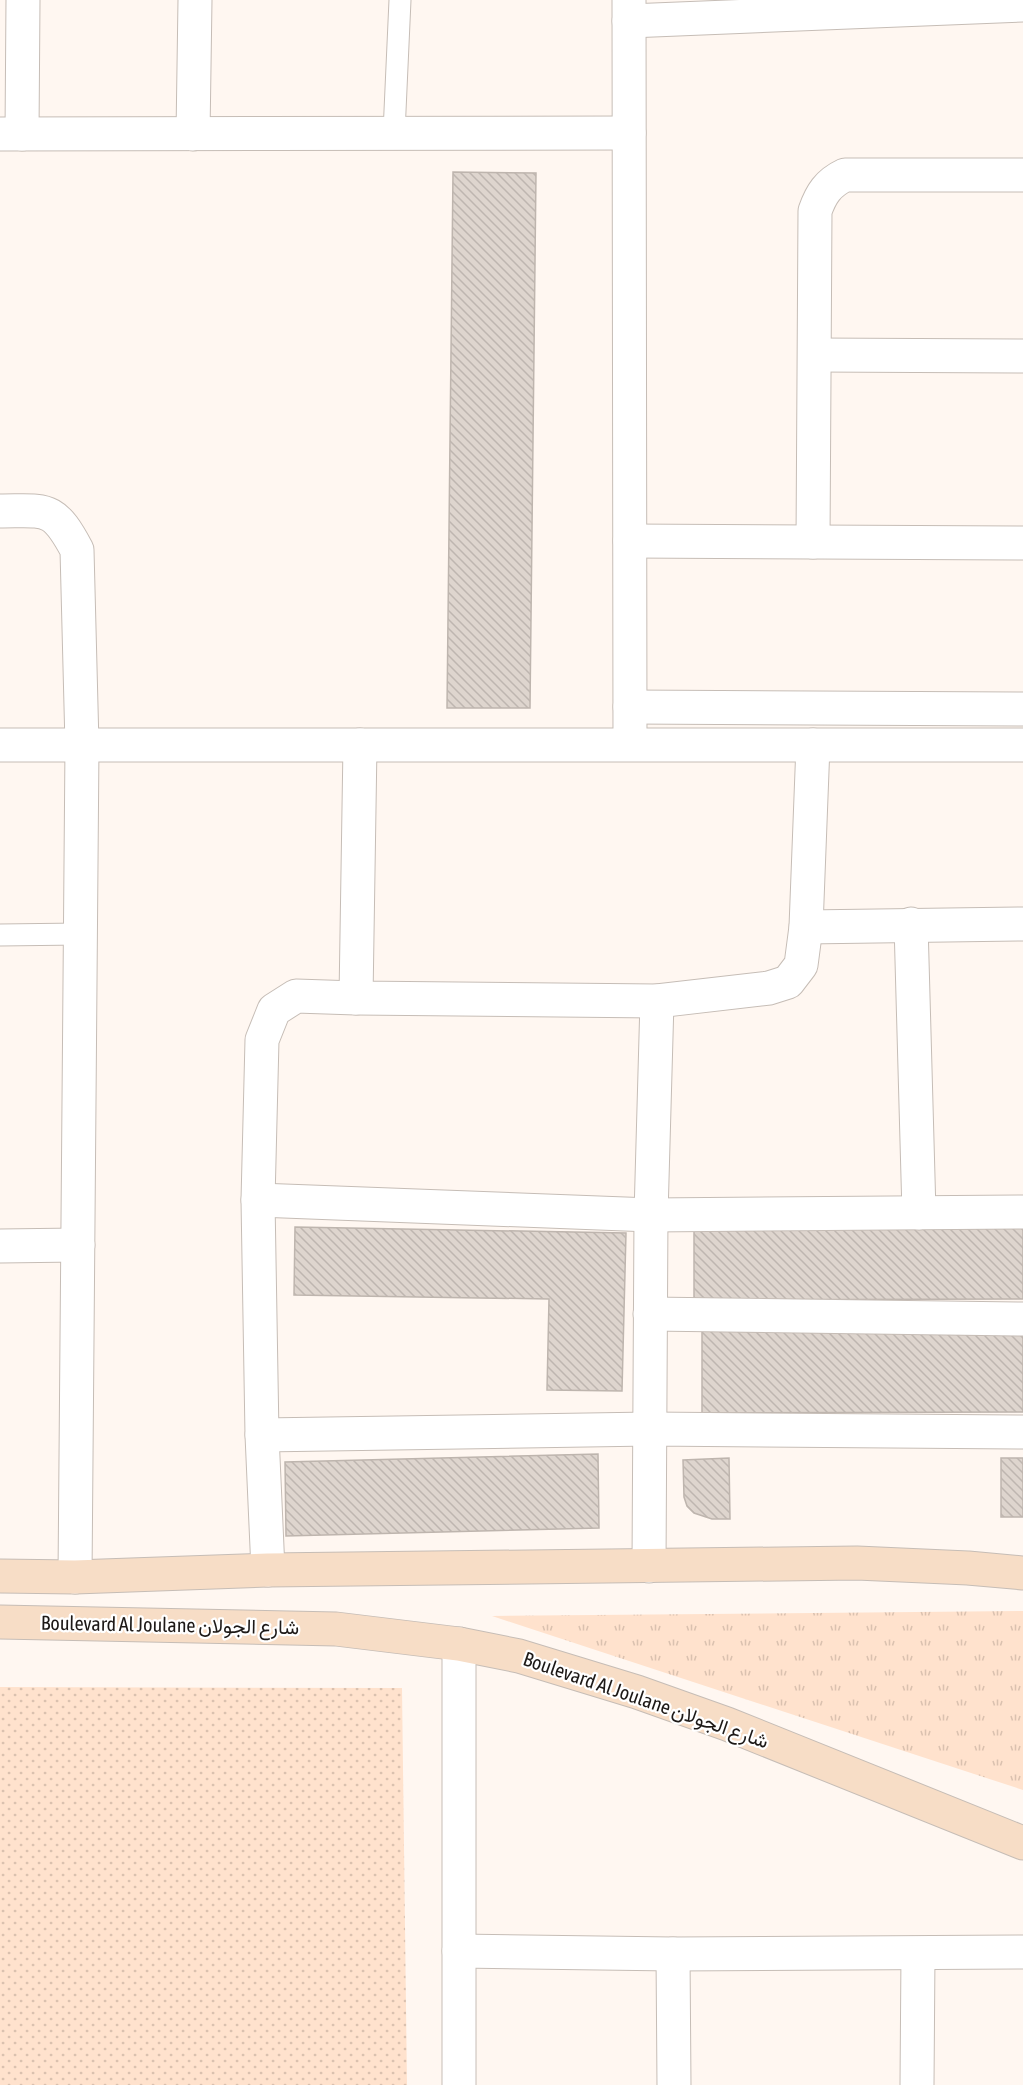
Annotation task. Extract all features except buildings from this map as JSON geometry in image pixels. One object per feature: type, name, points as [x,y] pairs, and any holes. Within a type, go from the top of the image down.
[{"type":"main road","points":[[0,1576],[75,1577],[268,1570],[857,1563],[944,1566],[1023,1573]]},
{"type":"main road","name":"Boulevard Al Joulane شارع الجولان","points":[[0,1622],[336,1629],[459,1644],[519,1656],[648,1696],[727,1724],[1023,1843]]},
{"type":"street","points":[[23,0],[11,134],[629,133]]},
{"type":"street","points":[[193,134],[195,0]]},
{"type":"street","points":[[630,744],[629,10],[954,2],[1023,5]]},
{"type":"street","points":[[813,542],[815,211],[820,195],[832,181],[845,175],[1023,176]]},
{"type":"street","points":[[815,355],[1023,356]]},
{"type":"street","points":[[0,511],[46,511],[65,527],[77,550],[82,745],[75,1577]]},
{"type":"street","points":[[630,541],[1023,543]]},
{"type":"street","points":[[630,707],[1023,709]]},
{"type":"street","points":[[0,745],[1023,745]]},
{"type":"street","points":[[356,998],[360,745]]},
{"type":"street","points":[[268,1570],[262,1435],[258,1200],[262,1040],[274,1010],[296,996],[657,1001],[769,988],[788,982],[801,965],[806,927],[813,745]]},
{"type":"street","points":[[911,924],[919,1213]]},
{"type":"street","points":[[806,927],[1023,924]]},
{"type":"street","points":[[649,1566],[651,1215],[657,1001]]},
{"type":"street","points":[[258,1200],[651,1215],[1023,1212]]},
{"type":"street","points":[[0,1246],[78,1245]]},
{"type":"street","points":[[650,1314],[1023,1319]]},
{"type":"street","points":[[262,1435],[650,1429],[1023,1432]]},
{"type":"street","points":[[459,1644],[459,2085]]},
{"type":"street","points":[[459,1951],[673,1954],[1023,1952]]},
{"type":"street","points":[[673,1954],[674,2085]]},
{"type":"street","points":[[917,2085],[918,1954]]},
{"type":"lane","points":[[394,133],[400,0]]},
{"type":"lane","points":[[0,935],[80,934]]},
{"type":"green space","points":[[1023,1611],[1023,1790],[492,1616]]},
{"type":"green space","points":[[0,1687],[402,1688],[407,2085],[0,2085]]}]
